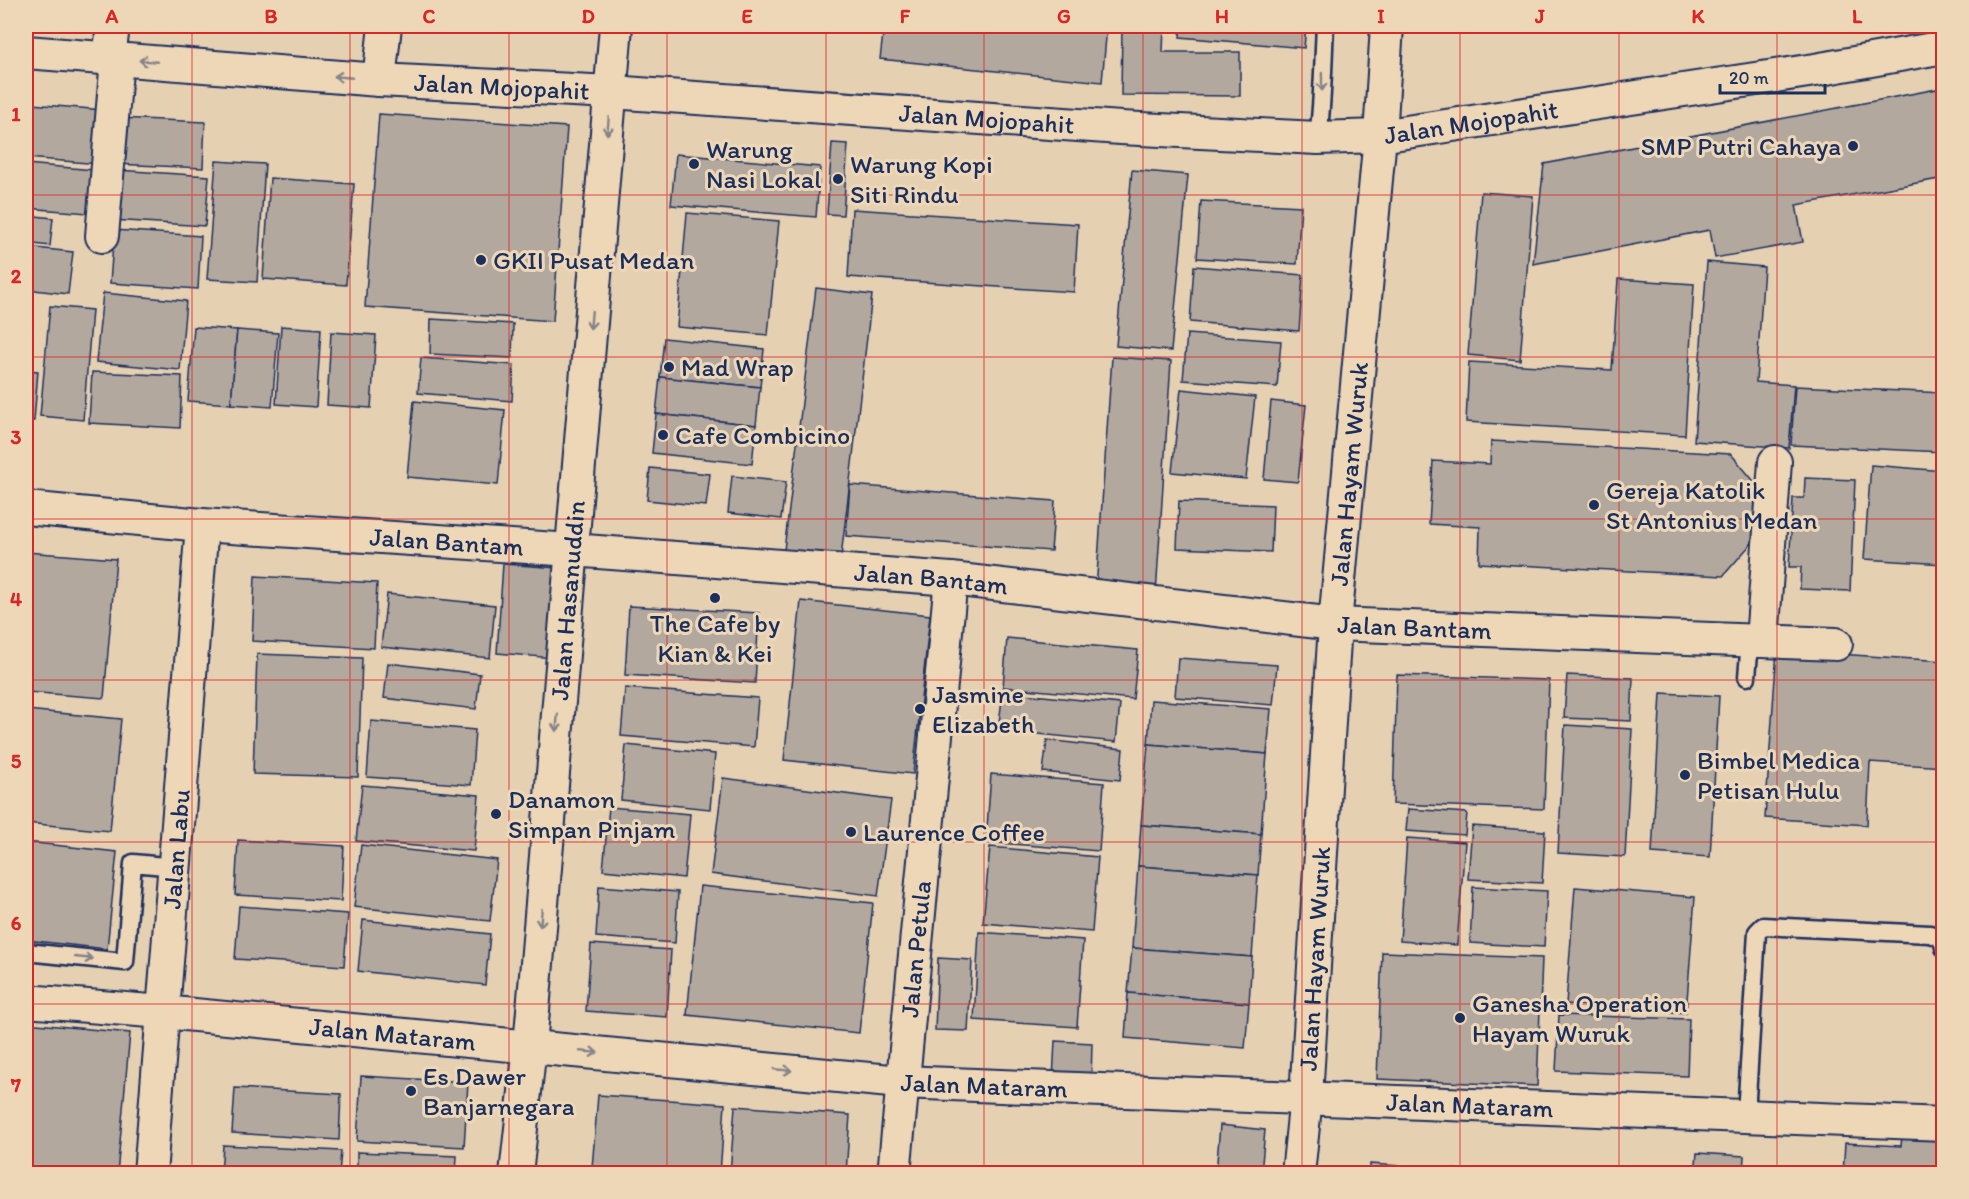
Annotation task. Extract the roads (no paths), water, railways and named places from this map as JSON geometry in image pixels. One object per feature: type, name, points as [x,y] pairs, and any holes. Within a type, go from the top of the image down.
[{"type":"street","points":[[102,236],[113,26]]},
{"type":"street","points":[[379,80],[385,26]]},
{"type":"street","name":"Jalan Hasanuddin","points":[[516,1173],[530,1047],[616,26]]},
{"type":"street","name":"Jalan Hayam Wuruk","points":[[1298,1173],[1306,1096],[1335,624],[1380,136],[1387,26]]},
{"type":"street","name":"Jalan Mojopahit","points":[[26,52],[379,80],[611,92],[1121,128],[1318,138],[1380,136],[1815,70],[1944,47]]},
{"type":"street","points":[[1756,641],[1775,462]]},
{"type":"street","name":"Jalan Bantam","points":[[26,508],[202,525],[951,579],[1335,624],[1836,644]]},
{"type":"street","name":"Jalan Labu","points":[[150,1173],[202,525]]},
{"type":"street","name":"Jalan Petula","points":[[894,1173],[951,579]]},
{"type":"street","name":"Jalan Mataram","points":[[26,1001],[901,1082],[1306,1096],[1944,1124]]},
{"type":"lane","points":[[1318,138],[1323,102],[1325,26]]},
{"type":"lane","points":[[1747,677],[1756,641]]},
{"type":"lane","points":[[26,952],[125,962],[133,863],[175,867]]},
{"type":"lane","points":[[1746,1116],[1757,932],[1763,926],[1930,934],[1938,936],[1944,948]]},
{"type":"place","name":"SMP Putri Cahaya","points":[[1853,146]]},
{"type":"place","name":"Warung Nasi Lokal","points":[[694,164]]},
{"type":"place","name":"Warung Kopi Siti Rindu","points":[[838,179]]},
{"type":"place","name":"GKII Pusat Medan","points":[[481,260]]},
{"type":"place","name":"Mad Wrap","points":[[669,367]]},
{"type":"place","name":"Cafe Combicino","points":[[663,435]]},
{"type":"place","name":"Gereja Katolik St Antonius Medan","points":[[1594,505]]},
{"type":"place","name":"The Cafe by Kian & Kei","points":[[715,598]]},
{"type":"place","name":"Jasmine Elizabeth","points":[[920,709]]},
{"type":"place","name":"Bimbel Medica Petisan Hulu","points":[[1685,775]]},
{"type":"place","name":"Danamon Simpan Pinjam","points":[[496,814]]},
{"type":"place","name":"Laurence Coffee","points":[[851,832]]},
{"type":"place","name":"Ganesha Operation Hayam Wuruk","points":[[1460,1018]]},
{"type":"place","name":"Es Dawer Banjarnegara","points":[[411,1091]]}]
